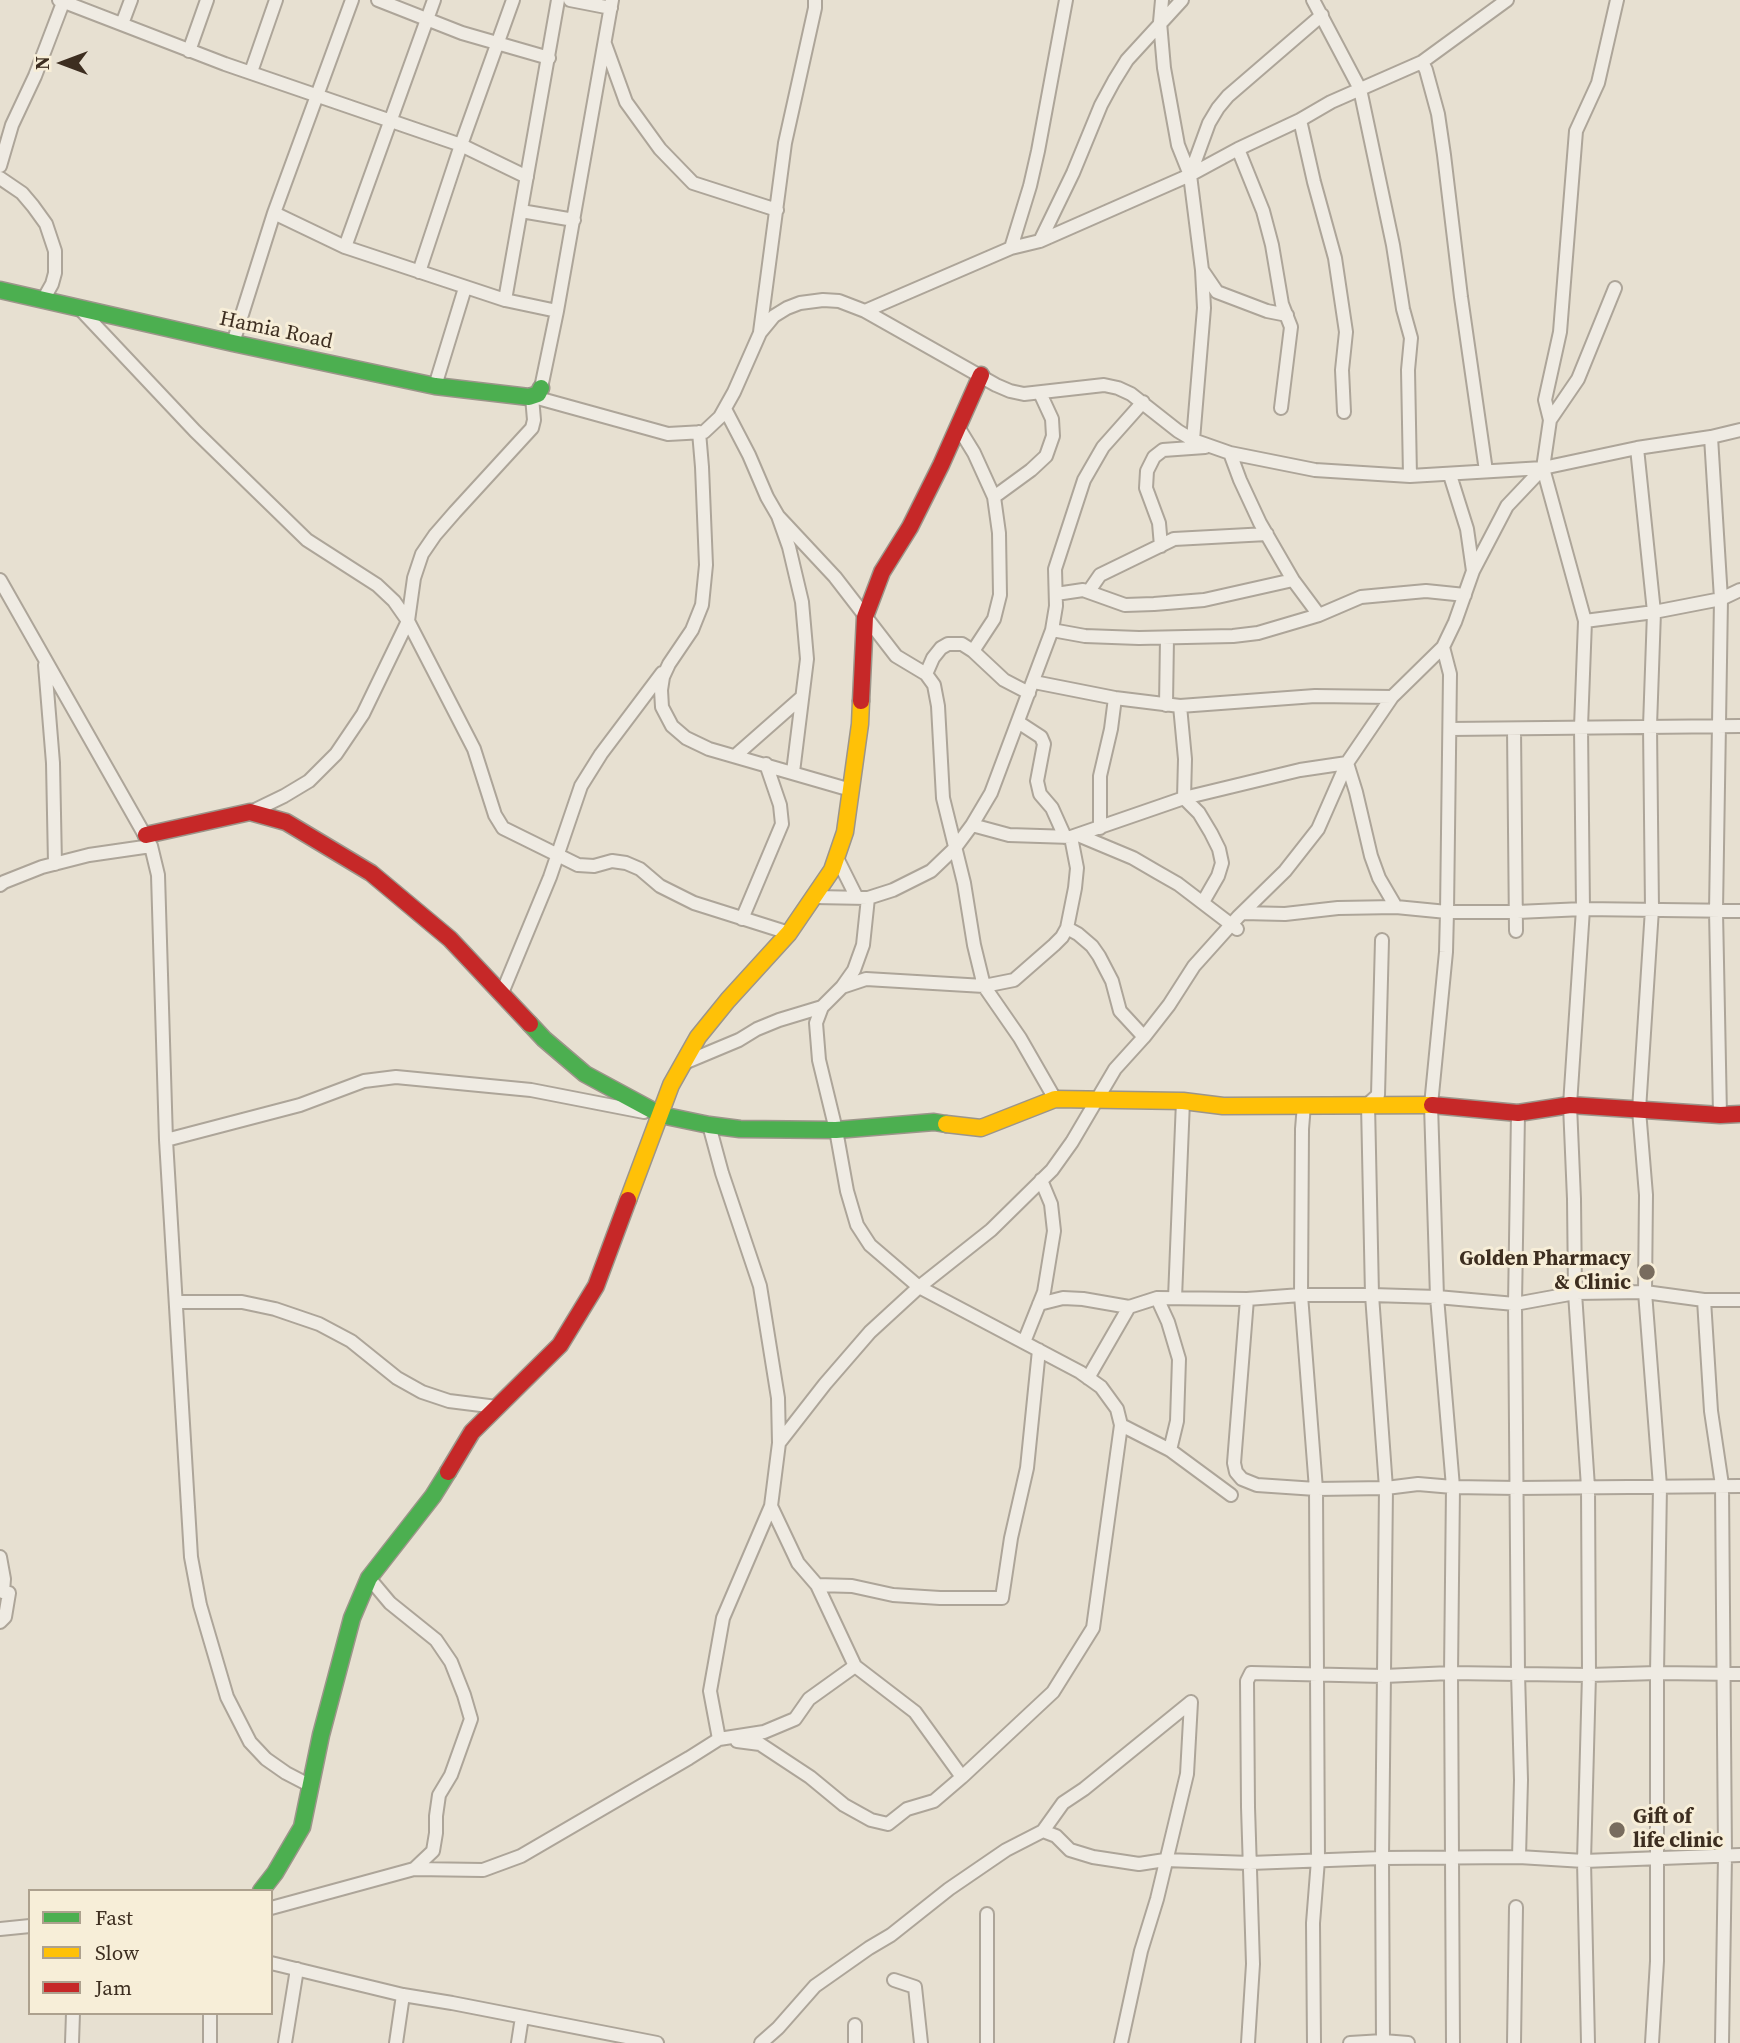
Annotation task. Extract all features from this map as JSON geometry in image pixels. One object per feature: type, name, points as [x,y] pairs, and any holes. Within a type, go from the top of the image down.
[{"type":"street","points":[[0,166],[12,125],[35,76],[62,0],[189,51],[461,145],[527,177]]},
{"type":"street","points":[[122,24],[131,0]]},
{"type":"street","points":[[189,51],[207,0]]},
{"type":"street","points":[[251,72],[276,0]]},
{"type":"street","points":[[233,343],[274,213],[352,0]]},
{"type":"street","points":[[378,0],[427,20],[549,58]]},
{"type":"street","points":[[345,247],[435,0]]},
{"type":"street","points":[[419,272],[513,0]]},
{"type":"street","points":[[505,300],[558,0]]},
{"type":"street","points":[[0,885],[55,864],[250,812],[284,796],[309,781],[336,754],[363,714],[408,621],[414,578],[422,554],[455,512],[532,428],[536,394],[558,311],[611,4],[569,0]]},
{"type":"street","points":[[760,333],[785,143],[815,0]]},
{"type":"street","points":[[1011,248],[1038,151],[1066,0]]},
{"type":"street","points":[[1162,0],[1160,22],[1164,68],[1178,145],[1190,175],[1202,270],[1204,308],[1193,440]]},
{"type":"street","points":[[1040,241],[1108,92],[1127,60],[1182,0]]},
{"type":"street","points":[[1313,0],[1360,89],[1393,245],[1403,309],[1411,338],[1408,370],[1410,477]]},
{"type":"street","points":[[865,311],[1011,248],[1040,241],[1190,175],[1331,102],[1422,62],[1507,0]]},
{"type":"street","points":[[1588,2043],[1584,1861],[1589,1675],[1588,1487],[1575,1293],[1570,1105],[1583,909],[1581,727],[1585,621],[1543,468],[1550,420],[1545,400],[1560,332],[1576,131],[1598,83],[1617,0]]},
{"type":"street","points":[[1190,175],[1209,123],[1218,108],[1228,96],[1322,15]]},
{"type":"street","points":[[604,41],[626,102],[660,149],[693,183],[777,210]]},
{"type":"street","points":[[1422,62],[1438,114],[1486,471]]},
{"type":"street","points":[[1300,120],[1335,258],[1346,332],[1342,370],[1344,412]]},
{"type":"street","points":[[1238,149],[1263,211],[1282,304],[1291,327],[1281,408]]},
{"type":"street","points":[[0,178],[22,193],[46,225],[51,237],[55,251],[55,272],[43,300]]},
{"type":"street","points":[[521,211],[574,220]]},
{"type":"street","points":[[274,213],[345,247],[505,300],[558,311]]},
{"type":"street","points":[[1202,270],[1217,292],[1267,311],[1287,315]]},
{"type":"street","points":[[435,386],[466,288]]},
{"type":"street","points":[[1550,420],[1578,379],[1615,288]]},
{"type":"street","name":"Hamia Road","points":[[0,290],[435,386],[536,394]]},
{"type":"street","points":[[536,394],[668,434],[704,432],[720,417],[760,333],[774,316],[800,303],[823,300],[839,301],[865,311],[1010,391],[1024,394],[1104,386],[1130,394],[1193,440],[1230,453],[1315,470],[1410,477],[1543,468],[1740,430]]},
{"type":"street","points":[[80,309],[195,431],[307,540],[377,585],[394,601],[408,621],[474,749],[498,822],[503,828],[585,867],[612,861],[626,863],[640,869],[660,886],[694,903],[789,933]]},
{"type":"street","points":[[263,1889],[302,1827],[321,1735],[352,1618],[369,1578],[433,1496],[472,1432],[560,1345],[596,1286],[671,1085],[698,1037],[789,933],[832,870],[845,832],[852,790],[860,724],[865,617],[882,572],[910,527],[981,375]]},
{"type":"street","points":[[994,496],[1046,456],[1053,436],[1052,419],[1040,393]]},
{"type":"street","points":[[814,897],[863,898],[893,890],[931,871],[956,848],[972,825],[991,793],[1052,630],[1055,619],[1055,569],[1084,480],[1103,447],[1143,402]]},
{"type":"street","points":[[725,408],[749,455],[766,497],[778,516],[835,577],[896,656],[926,674],[934,685],[939,706],[943,798],[984,986],[1026,1048],[1055,1099]]},
{"type":"street","points":[[958,426],[994,496],[999,533],[1000,595],[994,619],[973,651]]},
{"type":"street","points":[[502,993],[550,877],[573,805],[591,769],[692,629],[702,605],[706,565],[698,432]]},
{"type":"street","points":[[1711,437],[1721,599],[1716,911],[1720,1115]]},
{"type":"street","points":[[1161,546],[1159,523],[1146,488],[1147,471],[1154,457],[1163,450],[1210,446]]},
{"type":"street","points":[[1637,448],[1654,611],[1650,726],[1652,909],[1639,1110],[1646,1195],[1645,1292],[1660,1486],[1657,1961],[1652,2043]]},
{"type":"street","points":[[1230,453],[1260,523],[1293,580],[1319,615]]},
{"type":"street","points":[[779,1443],[870,1332],[919,1287],[991,1230],[1063,1156],[1115,1069],[1144,1037],[1195,967],[1242,913],[1285,871],[1318,829],[1347,763],[1392,697],[1443,647],[1473,571],[1507,506],[1543,468]]},
{"type":"street","points":[[1450,475],[1467,529],[1473,571]]},
{"type":"street","points":[[778,516],[789,547],[802,602],[807,659],[793,772]]},
{"type":"street","points":[[1089,591],[1100,575],[1174,540],[1267,534]]},
{"type":"street","points":[[0,580],[148,841],[158,875],[166,1140],[191,1557],[201,1605],[227,1697],[250,1742],[276,1766],[311,1786]]},
{"type":"street","points":[[1056,594],[1089,591],[1125,605],[1154,604],[1204,600],[1293,580]]},
{"type":"street","points":[[1585,621],[1721,599],[1740,590]]},
{"type":"street","points":[[1052,630],[1085,636],[1233,636],[1258,633],[1319,615],[1360,597],[1426,591],[1465,595]]},
{"type":"street","points":[[1167,638],[1173,706],[1185,759],[1184,798],[1199,813],[1211,833],[1222,863],[1203,902]]},
{"type":"street","points":[[926,674],[941,648],[948,644],[962,644],[1004,680],[1031,688],[1173,706],[1315,696],[1392,697]]},
{"type":"street","points":[[1443,647],[1451,674],[1446,952],[1431,1105],[1437,1297],[1453,1487],[1453,2043]]},
{"type":"street","points":[[45,660],[53,763],[55,864]]},
{"type":"street","points":[[668,664],[661,690],[662,707],[672,726],[686,738],[709,749],[852,790]]},
{"type":"street","points":[[735,756],[802,697]]},
{"type":"street","points":[[1100,828],[1100,776],[1115,698]]},
{"type":"street","points":[[842,987],[866,979],[984,986],[1014,980],[1062,937],[1067,928],[1077,868],[1071,836],[1040,794],[1037,782],[1044,744],[1041,737],[1018,722]]},
{"type":"street","points":[[1450,729],[1740,726]]},
{"type":"street","points":[[1514,729],[1516,931]]},
{"type":"street","points":[[972,825],[1009,835],[1071,836],[1184,798],[1300,770],[1347,763]]},
{"type":"street","points":[[1347,763],[1371,856],[1396,907]]},
{"type":"street","points":[[742,919],[782,824],[780,805],[766,764]]},
{"type":"street","points":[[250,812],[286,822],[371,873],[450,939],[544,1039],[585,1074],[662,1115]]},
{"type":"street","points":[[1071,836],[1133,858],[1178,884],[1237,929]]},
{"type":"street","points":[[719,1739],[760,1744],[810,1776],[844,1805],[872,1820],[888,1824],[907,1809],[934,1801],[1053,1692],[1093,1628],[1121,1425],[1117,1409],[1101,1387],[1039,1350],[919,1287],[870,1245],[857,1225],[847,1191],[816,1041],[816,1023],[822,1007],[842,987],[853,970],[863,945],[863,898],[836,856]]},
{"type":"street","points":[[1242,913],[1285,914],[1338,908],[1396,907],[1447,912],[1583,909],[1740,911]]},
{"type":"street","points":[[1067,928],[1092,946],[1112,981],[1120,1011],[1144,1037]]},
{"type":"street","points":[[1382,940],[1378,1095],[1368,1104],[1372,1295],[1386,1488],[1383,2042]]},
{"type":"street","points":[[684,1063],[779,1020],[822,1007]]},
{"type":"street","points":[[166,1140],[300,1105],[364,1081],[396,1077],[531,1090],[709,1125],[765,1130],[836,1130],[934,1122],[981,1128],[1055,1099],[1183,1101],[1223,1106],[1431,1105],[1518,1113],[1570,1105],[1740,1114]]},
{"type":"street","points":[[1175,1298],[1183,1101]]},
{"type":"street","points":[[1304,1105],[1301,1295],[1316,1489],[1318,1860],[1313,1923],[1314,2043]]},
{"type":"street","points":[[1518,1113],[1515,1304],[1521,1780],[1519,1857]]},
{"type":"street","points":[[709,1125],[722,1173],[760,1286],[778,1398],[779,1443],[771,1506],[723,1618],[709,1691],[719,1739]]},
{"type":"street","points":[[1024,1342],[1046,1282],[1054,1231],[1051,1204],[1041,1180]]},
{"type":"street","points":[[1039,1304],[1063,1298],[1129,1307],[1157,1298],[1247,1299],[1301,1295],[1437,1297],[1515,1304],[1575,1293],[1645,1292],[1704,1300],[1740,1300]]},
{"type":"street","points":[[1157,1298],[1168,1322],[1179,1359],[1177,1421],[1170,1450]]},
{"type":"street","points":[[1247,1299],[1234,1463],[1236,1472],[1242,1479],[1257,1485],[1316,1489],[1386,1488],[1418,1484],[1517,1488],[1740,1486]]},
{"type":"street","points":[[1704,1300],[1711,1411],[1722,1485],[1725,1855],[1722,2043]]},
{"type":"street","points":[[176,1302],[242,1302],[275,1309],[319,1324],[351,1341],[397,1378],[422,1392],[449,1401],[498,1406]]},
{"type":"street","points":[[1088,1378],[1129,1307]]},
{"type":"street","points":[[817,1585],[852,1586],[893,1595],[1002,1598],[1011,1538],[1027,1468],[1039,1350]]},
{"type":"street","points":[[1121,1425],[1170,1450],[1231,1495]]},
{"type":"street","points":[[771,1506],[798,1563],[817,1585],[855,1666],[915,1712],[962,1777]]},
{"type":"street","points":[[0,1557],[3,1591],[9,1593],[5,1617],[0,1622]]},
{"type":"street","points":[[369,1578],[390,1603],[436,1640],[451,1662],[471,1719],[451,1775],[439,1795],[433,1851],[414,1869]]},
{"type":"street","points":[[273,1907],[414,1869],[483,1870],[521,1856],[719,1739],[764,1732],[795,1719],[809,1699],[855,1666]]},
{"type":"street","points":[[1248,2043],[1253,1965],[1248,1807],[1249,1676],[1256,1671],[1384,1676],[1451,1673],[1740,1674]]},
{"type":"street","points":[[761,2043],[815,1986],[891,1935],[958,1882],[1006,1850],[1043,1830],[1063,1803],[1191,1702],[1187,1774],[1157,1899],[1141,1951],[1121,2043]]},
{"type":"street","points":[[1043,1830],[1056,1836],[1070,1850],[1093,1857],[1139,1864],[1165,1860],[1250,1863],[1519,1857],[1584,1861],[1740,1855]]},
{"type":"street","points":[[1514,2043],[1516,1906]]},
{"type":"street","points":[[987,1914],[987,2043]]},
{"type":"street","points":[[0,1929],[28,1926]]},
{"type":"street","points":[[273,1963],[403,1995],[657,2043]]},
{"type":"street","points":[[285,2043],[297,1969]]},
{"type":"street","points":[[894,1980],[915,1987],[921,2043]]},
{"type":"street","points":[[396,2043],[403,1995]]},
{"type":"street","points":[[72,2043],[73,2015]]},
{"type":"street","points":[[210,2015],[210,2043]]},
{"type":"street","points":[[518,2043],[522,2017]]},
{"type":"street","points":[[855,2025],[855,2043]]},
{"type":"street","points":[[1350,2043],[1408,2043]]},
{"type":"traffic: fast","points":[[0,290],[435,386],[529,397],[538,394],[541,388]]},
{"type":"traffic: fast","points":[[530,1024],[585,1074],[661,1115],[740,1129],[836,1130],[934,1122],[946,1124]]},
{"type":"traffic: fast","points":[[263,1889],[302,1827],[321,1735],[352,1618],[369,1578],[433,1496],[448,1472]]},
{"type":"traffic: slow","points":[[628,1200],[671,1085],[698,1037],[789,933],[832,870],[845,832],[861,701]]},
{"type":"traffic: slow","points":[[946,1124],[981,1128],[1055,1099],[1183,1101],[1223,1106],[1432,1105]]},
{"type":"traffic: jam","points":[[861,701],[865,617],[882,572],[910,527],[981,375]]},
{"type":"traffic: jam","points":[[146,835],[250,812],[286,822],[371,873],[450,939],[530,1024]]},
{"type":"traffic: jam","points":[[1432,1105],[1518,1113],[1570,1105],[1740,1114]]},
{"type":"traffic: jam","points":[[448,1472],[472,1432],[560,1345],[596,1286],[628,1200]]},
{"type":"place","name":"Golden Pharmacy & Clinic","points":[[1647,1272]]},
{"type":"place","name":"Gift of life clinic","points":[[1617,1830]]}]
